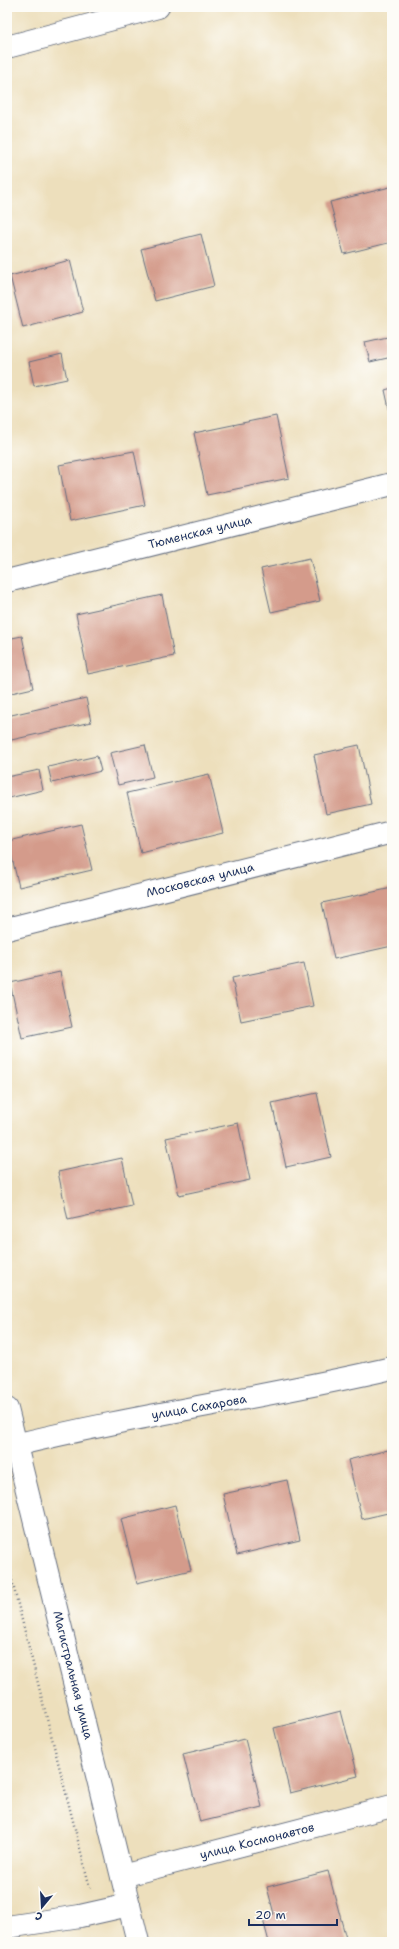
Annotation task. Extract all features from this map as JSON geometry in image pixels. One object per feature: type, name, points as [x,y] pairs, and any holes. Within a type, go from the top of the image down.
[{"type":"street","points":[[7,47],[158,7]]},
{"type":"street","name":"Тюменская улица","points":[[7,581],[392,484]]},
{"type":"street","name":"Московская улица","points":[[7,929],[392,832]]},
{"type":"street","name":"улица Сахарова","points":[[12,1446],[161,1413],[317,1386],[392,1368]]},
{"type":"street","name":"Магистральная улица","points":[[7,1409],[12,1446],[138,1942]]},
{"type":"street","name":"улица Космонавтов","points":[[122,1876],[392,1806]]},
{"type":"street","points":[[7,1927],[93,1913],[129,1904]]},
{"type":"path","points":[[7,1561],[90,1886],[93,1913]]},
{"type":"building","points":[[390,187],[392,195],[392,242],[344,254],[330,202]]},
{"type":"building","points":[[201,234],[214,286],[155,301],[141,249]]},
{"type":"building","points":[[70,260],[83,312],[23,328],[10,276]]},
{"type":"building","points":[[392,336],[392,357],[370,362],[365,342]]},
{"type":"building","points":[[62,354],[67,379],[34,386],[29,362]]},
{"type":"building","points":[[392,388],[392,417],[391,417],[385,390]]},
{"type":"building","points":[[276,416],[289,478],[207,495],[194,433]]},
{"type":"building","points":[[134,451],[145,505],[70,521],[59,465]]},
{"type":"building","points":[[310,558],[320,601],[271,612],[261,569]]},
{"type":"building","points":[[162,595],[174,656],[88,674],[76,614]]},
{"type":"building","points":[[22,636],[33,688],[7,694],[7,639]]},
{"type":"building","points":[[86,698],[91,722],[7,741],[7,716]]},
{"type":"building","points":[[145,745],[153,777],[118,785],[110,753]]},
{"type":"building","points":[[359,745],[371,804],[326,814],[314,755]]},
{"type":"building","points":[[97,756],[101,771],[52,783],[48,767]]},
{"type":"building","points":[[39,770],[43,790],[9,798],[7,777]]},
{"type":"building","points":[[209,774],[223,833],[141,853],[127,793]]},
{"type":"building","points":[[81,824],[92,870],[19,887],[8,841]]},
{"type":"building","points":[[392,888],[392,946],[334,959],[322,903]]},
{"type":"building","points":[[304,963],[313,1006],[241,1021],[232,978]]},
{"type":"building","points":[[60,972],[72,1027],[22,1038],[10,983]]},
{"type":"building","points":[[317,1093],[331,1157],[286,1167],[272,1103]]},
{"type":"building","points":[[238,1123],[250,1180],[179,1195],[166,1138]]},
{"type":"building","points":[[122,1158],[132,1206],[68,1220],[58,1172]]},
{"type":"building","points":[[392,1449],[392,1512],[362,1519],[348,1460]]},
{"type":"building","points":[[287,1480],[300,1540],[237,1555],[223,1494]]},
{"type":"building","points":[[175,1505],[191,1570],[137,1583],[121,1519]]},
{"type":"building","points":[[341,1711],[358,1776],[290,1793],[274,1728]]},
{"type":"building","points":[[245,1739],[262,1807],[200,1822],[183,1754]]},
{"type":"building","points":[[328,1871],[347,1942],[269,1942],[262,1916],[274,1914],[267,1887]]}]
